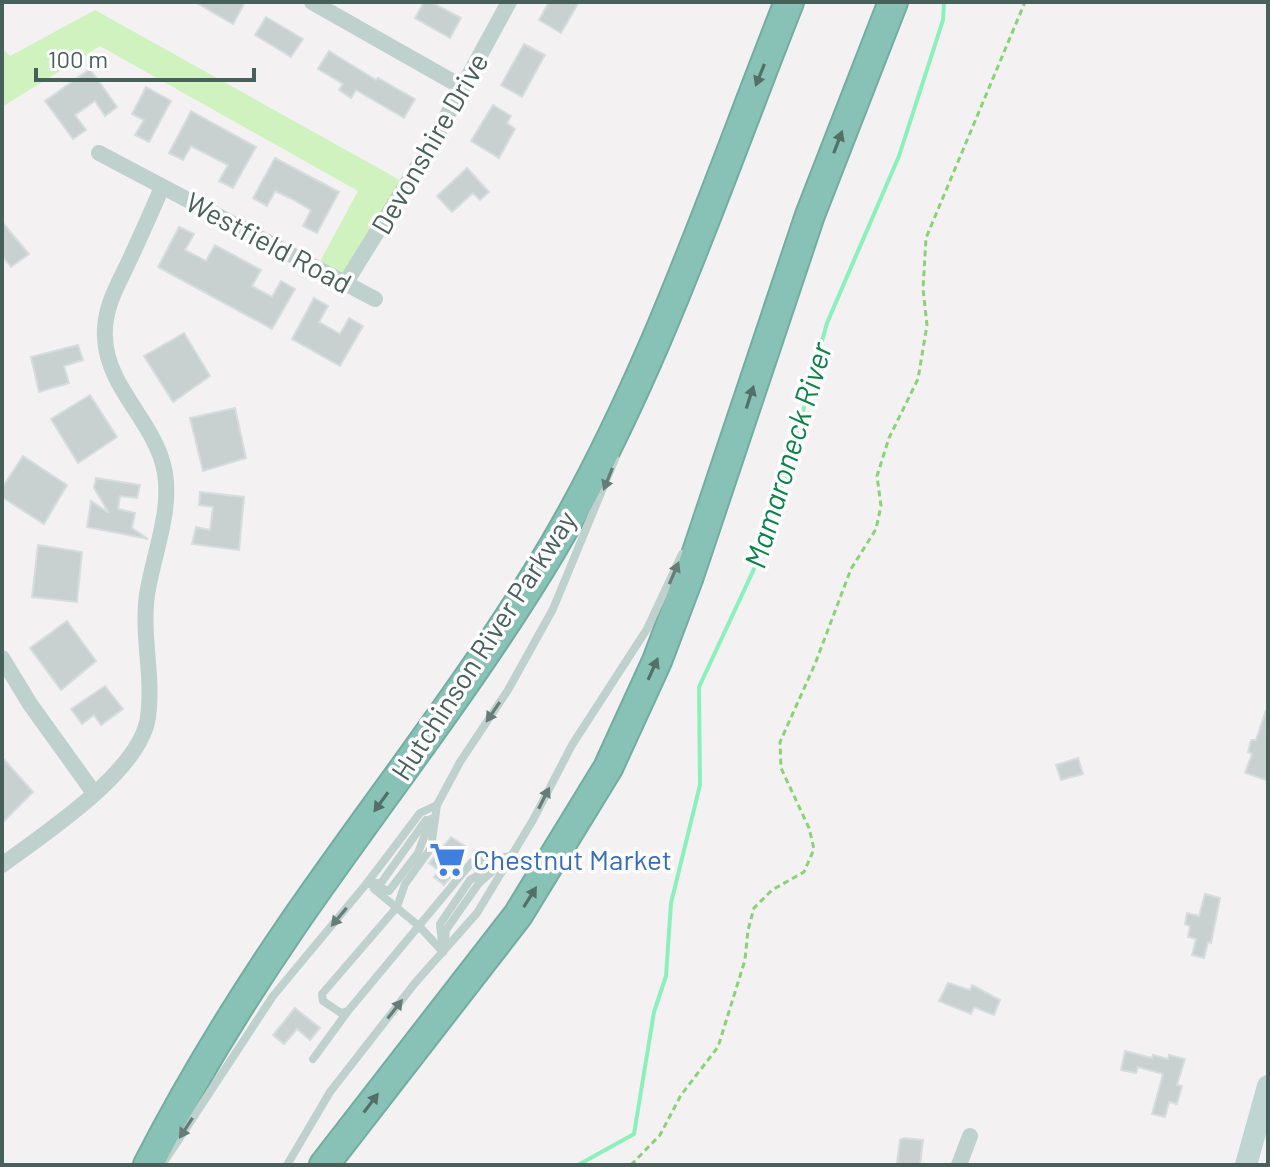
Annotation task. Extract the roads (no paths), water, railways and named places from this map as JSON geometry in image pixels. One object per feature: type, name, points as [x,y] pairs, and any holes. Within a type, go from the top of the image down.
[{"type":"highway","name":"Hutchinson River Parkway","points":[[148,1165],[185,1096],[291,926],[419,749],[552,547],[624,409],[671,300],[789,2]]},
{"type":"highway","points":[[324,1165],[518,915],[608,768],[657,661],[689,576],[810,215],[892,3]]},
{"type":"street","points":[[312,2],[462,87]]},
{"type":"street","name":"Devonshire Drive","points":[[346,282],[431,145],[509,2]]},
{"type":"street","name":"Westfield Road","points":[[99,153],[375,299]]},
{"type":"street","name":"Westfield Road","points":[[4,861],[66,817],[126,764],[148,718],[148,591],[162,524],[166,475],[143,418],[109,363],[105,324],[109,301],[162,187]]},
{"type":"street","points":[[2,658],[30,704],[94,793]]},
{"type":"street","points":[[1246,1165],[1268,1086]]},
{"type":"street","points":[[959,1165],[970,1136]]},
{"type":"lane","points":[[625,433],[671,300]]},
{"type":"lane","points":[[698,518],[738,434]]},
{"type":"lane","points":[[367,883],[389,891],[418,853],[437,805],[460,762],[508,690],[553,609],[620,446]]},
{"type":"lane","points":[[287,1165],[330,1092],[415,983],[477,913],[572,745],[647,629],[686,545]]},
{"type":"lane","points":[[162,1165],[273,996],[367,883],[420,813],[437,805]]},
{"type":"lane","points":[[348,1011],[341,1013],[323,1001],[322,994],[397,907],[405,884],[431,848],[437,805]]},
{"type":"lane","points":[[313,1059],[348,1011],[472,862],[511,856]]},
{"type":"lane","points":[[443,952],[440,924],[470,880],[511,856]]},
{"type":"lane","points":[[367,883],[419,926],[443,952]]},
{"type":"waterway","name":"Mamaroneck River","points":[[578,1165],[634,1134],[654,1012],[666,976],[671,903],[700,785],[699,687],[768,539],[827,323],[899,156],[943,20],[944,2]]},
{"type":"place","name":"Chestnut Market","points":[[447,859]]}]
